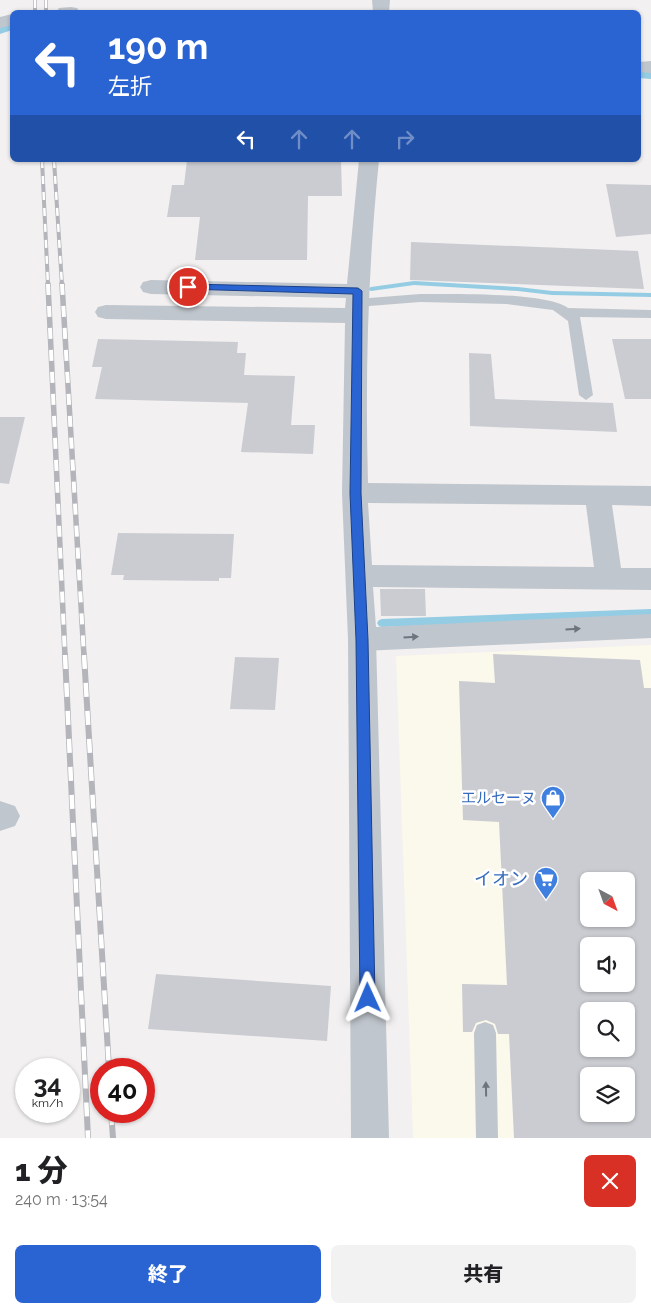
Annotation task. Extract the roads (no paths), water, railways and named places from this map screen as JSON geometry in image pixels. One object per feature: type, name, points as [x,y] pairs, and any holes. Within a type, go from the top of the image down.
[{"type":"street","points":[[369,162],[363,208],[357,303],[355,493],[362,640],[370,1138]]},
{"type":"street","points":[[151,287],[357,303]]},
{"type":"street","points":[[106,312],[357,303]]},
{"type":"street","points":[[355,493],[651,496]]},
{"type":"street","points":[[598,496],[610,580]]},
{"type":"street","points":[[360,576],[651,579]]},
{"type":"street","points":[[362,640],[651,626]]},
{"type":"lane","points":[[357,303],[420,298],[508,300],[557,306],[576,319],[586,395]]},
{"type":"lane","points":[[566,312],[651,314]]},
{"type":"lane","points":[[485,1033],[487,1138]]},
{"type":"waterway","points":[[0,28],[10,25]]},
{"type":"waterway","points":[[641,72],[651,73]]},
{"type":"waterway","points":[[371,289],[414,283],[518,289],[552,293],[651,295]]},
{"type":"waterway","points":[[382,623],[651,613]]},
{"type":"railway","points":[[35,0],[35,10]]},
{"type":"railway","points":[[46,0],[46,10]]},
{"type":"railway","points":[[42,162],[48,285]]},
{"type":"railway","points":[[54,162],[62,285]]},
{"type":"railway","points":[[48,284],[65,656]]},
{"type":"railway","points":[[62,284],[84,656]]},
{"type":"railway","points":[[65,655],[88,1138]]},
{"type":"railway","points":[[84,655],[108,1058]]},
{"type":"railway","points":[[112,1123],[113,1138]]},
{"type":"place","name":"エルセーヌ","points":[[553,819]]},
{"type":"place","name":"イオン","points":[[546,900]]}]
